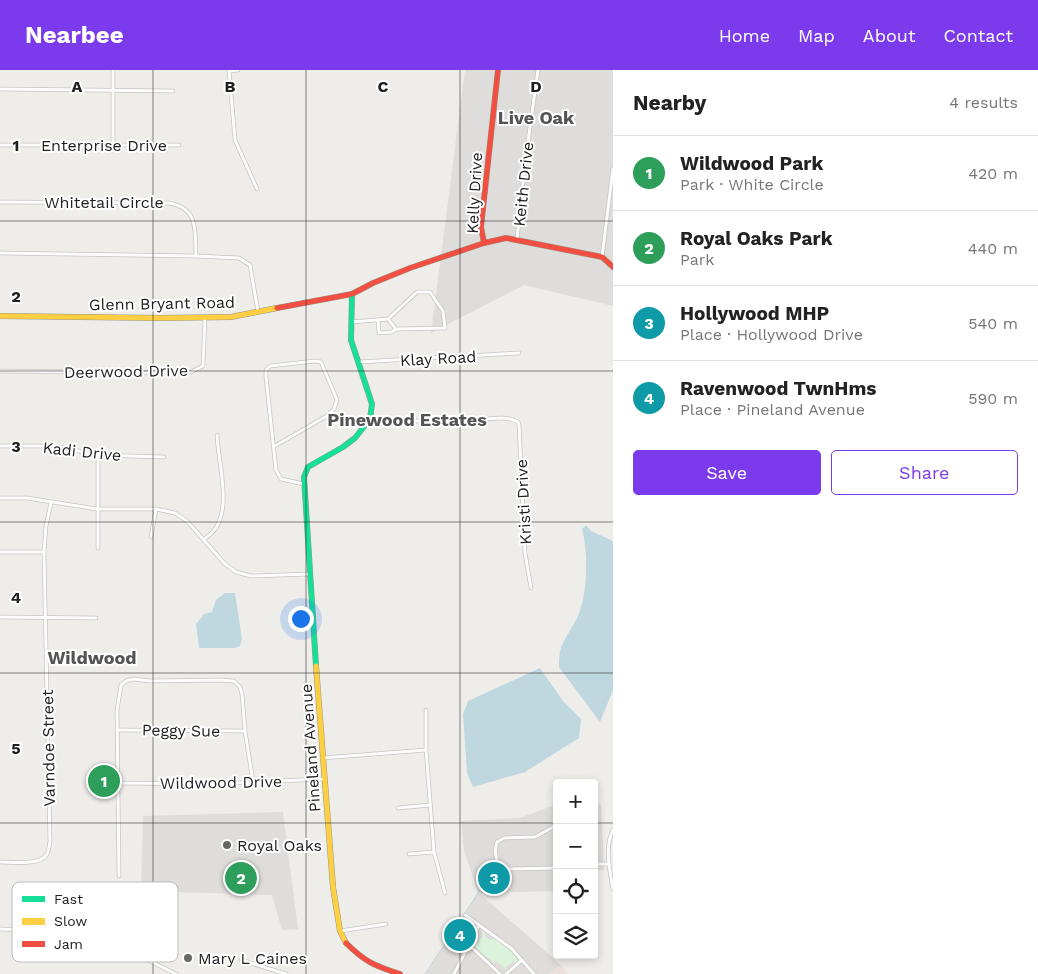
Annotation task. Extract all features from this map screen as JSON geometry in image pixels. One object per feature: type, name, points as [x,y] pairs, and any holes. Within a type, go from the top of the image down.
[{"type":"street","points":[[113,70],[113,146]]},
{"type":"street","points":[[238,70],[229,71],[236,140],[257,189]]},
{"type":"street","name":"Kelly Drive","points":[[498,70],[481,227],[484,243],[506,238],[517,239],[581,251],[602,257],[613,266]]},
{"type":"street","name":"Keith Drive","points":[[517,239],[538,70]]},
{"type":"street","points":[[0,89],[173,91]]},
{"type":"street","name":"Enterprise Drive","points":[[0,145],[179,145]]},
{"type":"street","points":[[602,257],[613,169]]},
{"type":"street","name":"Whitetail Circle","points":[[0,202],[180,204],[188,210],[194,222],[196,256]]},
{"type":"street","points":[[370,420],[372,404],[351,340],[352,294],[410,268],[484,243]]},
{"type":"street","points":[[0,253],[239,258],[250,265],[258,312]]},
{"type":"street","points":[[350,322],[388,319],[416,292],[430,292],[443,312],[445,328],[396,329],[392,332],[379,332],[378,320]]},
{"type":"street","name":"Glenn Bryant Road","points":[[0,316],[231,317],[352,294]]},
{"type":"street","name":"Deerwood Drive","points":[[0,371],[191,372],[203,366],[205,317]]},
{"type":"street","points":[[388,319],[396,329]]},
{"type":"street","name":"Klay Road","points":[[358,362],[519,353]]},
{"type":"street","points":[[273,447],[326,416],[334,409],[338,400],[321,362],[270,366],[266,370],[273,447],[276,470],[281,478],[305,484]]},
{"type":"street","name":"Kristi Drive","points":[[370,420],[399,422],[502,418],[513,419],[518,422],[525,553],[531,588]]},
{"type":"street","name":"Pineland Avenue","points":[[370,420],[343,447],[308,467],[304,477],[322,758],[333,887],[340,931],[345,942],[361,958],[377,967],[400,974]]},
{"type":"street","points":[[204,539],[220,524],[222,510],[222,485],[217,435]]},
{"type":"street","name":"Kadi Drive","points":[[0,446],[54,446],[98,455],[164,457]]},
{"type":"street","points":[[98,455],[98,548]]},
{"type":"street","points":[[0,498],[27,498],[97,509],[156,509],[175,513],[187,521],[226,564],[236,572],[251,576],[310,574]]},
{"type":"street","name":"Varndoe Street","points":[[0,862],[42,860],[47,854],[50,842],[44,552],[46,526],[51,503]]},
{"type":"street","points":[[151,536],[156,509]]},
{"type":"street","points":[[0,552],[44,552]]},
{"type":"street","points":[[0,617],[96,618]]},
{"type":"street","points":[[119,876],[117,730],[119,693],[121,685],[126,681],[133,679],[150,681],[234,681],[240,687],[253,782]]},
{"type":"street","points":[[426,710],[426,750],[434,852],[445,893]]},
{"type":"street","name":"Peggy Sue","points":[[117,730],[245,731]]},
{"type":"street","points":[[322,758],[426,750]]},
{"type":"street","name":"Wildwood Drive","points":[[118,783],[212,784],[324,779]]},
{"type":"street","points":[[398,808],[430,804]]},
{"type":"street","points":[[553,827],[535,837],[504,838],[497,842],[495,848],[496,859],[500,867],[506,869],[553,868]]},
{"type":"street","points":[[613,830],[609,841],[609,864],[613,889]]},
{"type":"street","points":[[409,854],[434,852]]},
{"type":"street","points":[[598,864],[609,864]]},
{"type":"street","points":[[465,915],[511,948],[534,974]]},
{"type":"street","points":[[340,931],[386,924]]},
{"type":"street","points":[[454,974],[479,925]]},
{"type":"street","points":[[468,944],[500,974]]},
{"type":"street","points":[[241,960],[286,974]]},
{"type":"street","points":[[506,974],[522,960]]},
{"type":"street","points":[[152,962],[176,974]]},
{"type":"shaded area","points":[[465,70],[613,70],[613,306],[524,285],[431,333]]},
{"type":"shaded area","points":[[598,804],[601,805],[604,870],[598,871]]},
{"type":"shaded area","points":[[553,806],[553,891],[479,893],[561,965],[548,974],[425,974],[478,892],[464,851],[461,821],[520,818]]},
{"type":"shaded area","name":"Royal Oaks","points":[[283,812],[298,929],[282,930],[272,895],[178,892],[178,882],[141,882],[143,816]]},
{"type":"shaded area","points":[[561,965],[568,974],[548,974]]},
{"type":"green space","points":[[93,776],[116,776],[116,787],[93,787]]},
{"type":"green space","points":[[244,863],[256,891],[245,893],[243,884],[231,884],[226,867]]},
{"type":"green space","points":[[484,932],[486,933],[485,936],[490,940],[493,938],[514,955],[518,962],[516,964],[514,961],[505,970],[504,967],[496,961],[493,962],[474,946],[474,942],[478,943]]},
{"type":"water","points":[[586,525],[591,531],[613,541],[613,690],[600,722],[559,667],[561,648],[577,617],[584,594],[586,559],[582,529]]},
{"type":"water","points":[[225,593],[235,593],[242,639],[240,646],[235,648],[199,648],[196,624],[204,614],[212,612],[216,600]]},
{"type":"water","points":[[540,668],[563,701],[581,719],[579,738],[525,772],[473,787],[467,773],[463,714],[468,701]]},
{"type":"waterway","points":[[425,974],[479,892]]},
{"type":"traffic: fast","points":[[316,666],[304,477],[308,467],[355,438],[370,419],[372,404],[351,340],[352,294]]},
{"type":"traffic: slow","points":[[0,316],[231,317],[277,308]]},
{"type":"traffic: slow","points":[[316,666],[333,887],[340,931],[346,943]]},
{"type":"traffic: jam","points":[[484,243],[481,227],[498,70]]},
{"type":"traffic: jam","points":[[277,308],[352,294],[410,268],[484,243],[506,238],[602,257],[613,267]]},
{"type":"traffic: jam","points":[[346,943],[371,963],[400,974]]},
{"type":"place","name":"Wildwood Park","points":[[104,781]]},
{"type":"place","name":"Royal Oaks","points":[[227,845]]},
{"type":"place","name":"Royal Oaks Park","points":[[241,878]]},
{"type":"place","name":"Hollywood MHP","points":[[494,878]]},
{"type":"place","name":"Ravenwood TwnHms","points":[[460,935]]},
{"type":"place","name":"Mary L Caines","points":[[188,958]]},
{"type":"district","name":"Live Oak","points":[[536,118]]},
{"type":"district","name":"Pinewood Estates","points":[[407,420]]},
{"type":"district","name":"Wildwood","points":[[92,658]]}]
